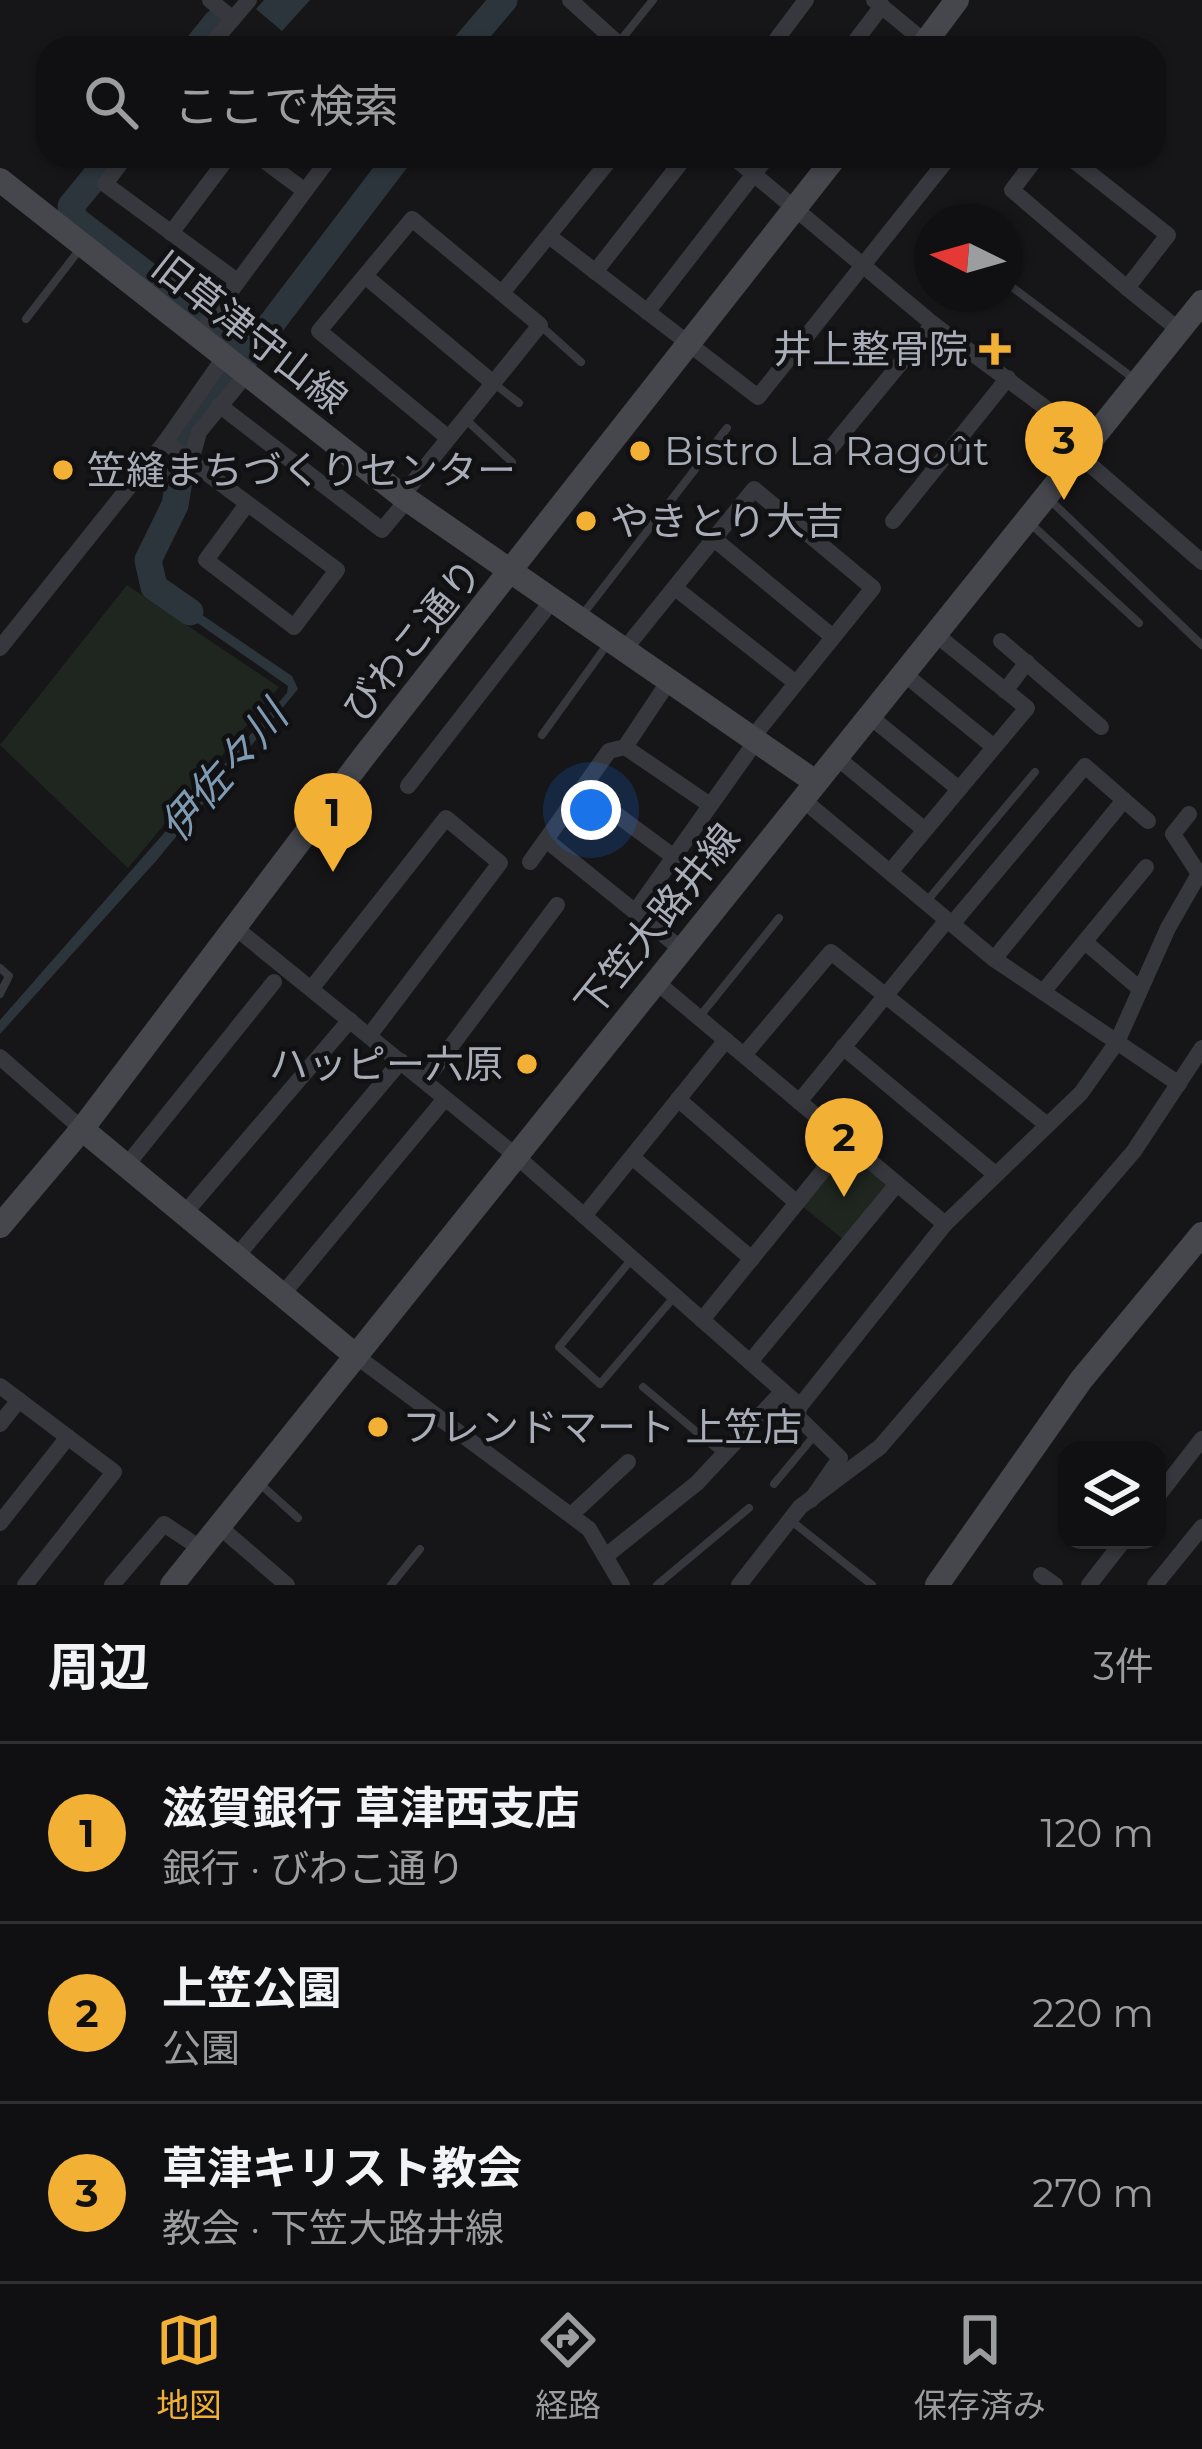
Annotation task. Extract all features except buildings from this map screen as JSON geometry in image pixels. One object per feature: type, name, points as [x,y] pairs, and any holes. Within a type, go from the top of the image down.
[{"type":"street","points":[[210,0],[233,19]]},
{"type":"street","points":[[218,36],[249,0]]},
{"type":"street","points":[[570,0],[591,6],[613,36]]},
{"type":"street","points":[[779,36],[806,0]]},
{"type":"street","points":[[933,36],[957,0]]},
{"type":"street","points":[[857,36],[878,3],[915,36]]},
{"type":"street","points":[[117,168],[105,184],[236,281]]},
{"type":"street","points":[[171,232],[221,168]]},
{"type":"street","points":[[275,168],[305,190]]},
{"type":"street","points":[[204,326],[322,168]]},
{"type":"street","points":[[502,293],[603,168]]},
{"type":"street","points":[[595,272],[677,168]]},
{"type":"street","points":[[747,168],[933,324],[1008,378],[1202,562]]},
{"type":"street","points":[[646,312],[758,168]]},
{"type":"street","name":"びわこ通り","points":[[3,1214],[82,1129],[365,755],[827,168]]},
{"type":"street","points":[[549,236],[762,396],[941,168]]},
{"type":"street","points":[[1029,168],[1012,190],[1179,330]]},
{"type":"street","points":[[1083,168],[1168,235],[1126,288]]},
{"type":"street","name":"旧草津守山線","points":[[0,180],[82,246],[204,326],[234,368],[404,498],[754,739],[808,790]]},
{"type":"street","points":[[219,405],[382,530],[446,436],[540,325],[412,219],[319,332],[446,436]]},
{"type":"street","points":[[365,276],[492,382]]},
{"type":"street","name":"下笠大路井線","points":[[172,1585],[222,1529],[654,980],[1202,302]]},
{"type":"street","points":[[829,450],[933,324]]},
{"type":"street","points":[[0,648],[199,432],[219,405],[234,368]]},
{"type":"street","points":[[179,452],[234,368]]},
{"type":"street","points":[[892,521],[1008,378]]},
{"type":"street","points":[[179,452],[337,570],[294,627],[206,560],[247,503]]},
{"type":"street","points":[[617,646],[675,588],[754,489],[873,588],[754,739],[637,909]]},
{"type":"street","points":[[714,539],[833,637]]},
{"type":"street","points":[[675,588],[796,683]]},
{"type":"street","points":[[408,786],[551,602]]},
{"type":"street","points":[[890,872],[1027,708],[934,633]]},
{"type":"street","points":[[1001,641],[1101,727]]},
{"type":"street","points":[[1005,691],[1028,662]]},
{"type":"street","points":[[902,673],[994,747]]},
{"type":"street","points":[[530,862],[609,752],[625,747],[669,680]]},
{"type":"street","points":[[868,715],[959,789]]},
{"type":"street","points":[[625,747],[710,805]]},
{"type":"street","points":[[835,756],[925,830]]},
{"type":"street","points":[[800,1102],[885,995],[1085,766],[1148,821]]},
{"type":"street","points":[[582,789],[674,857]]},
{"type":"street","points":[[808,790],[890,872],[994,959],[1179,1084]]},
{"type":"street","points":[[994,959],[1124,800]]},
{"type":"street","points":[[812,1500],[839,1458],[797,1416],[800,1406],[945,1224],[1081,1093],[1117,1042],[1201,873],[1173,834],[1190,814]]},
{"type":"street","points":[[311,989],[446,818],[500,863],[369,1036]]},
{"type":"street","points":[[546,840],[680,948]]},
{"type":"street","points":[[1043,992],[1146,867]]},
{"type":"street","points":[[425,1081],[557,904]]},
{"type":"street","points":[[237,929],[515,1155],[800,1406]]},
{"type":"street","points":[[1085,942],[1140,989]]},
{"type":"street","points":[[744,1055],[831,952],[1046,1124]]},
{"type":"street","points":[[654,980],[945,1224]]},
{"type":"street","points":[[126,1166],[274,982]]},
{"type":"street","points":[[184,1214],[350,1020]]},
{"type":"street","points":[[584,1216],[726,1040]]},
{"type":"street","points":[[843,1047],[995,1174]]},
{"type":"street","points":[[740,1585],[789,1519],[880,1448],[1134,1151],[1202,1048]]},
{"type":"street","points":[[0,1057],[356,1356],[571,1515],[608,1555],[622,1585]]},
{"type":"street","points":[[236,1257],[401,1061]]},
{"type":"street","points":[[678,1100],[797,1203]]},
{"type":"street","points":[[282,1294],[443,1101]]},
{"type":"street","points":[[702,1320],[847,1142]]},
{"type":"street","points":[[632,1157],[752,1259]]},
{"type":"street","points":[[750,1362],[897,1184]]},
{"type":"street","points":[[937,1585],[1082,1379],[1202,1234]]},
{"type":"street","points":[[0,1386],[114,1472],[25,1585]]},
{"type":"street","points":[[608,1555],[697,1483],[783,1391]]},
{"type":"street","points":[[0,1424],[19,1400]]},
{"type":"street","points":[[0,1523],[68,1437]]},
{"type":"street","points":[[1166,1486],[1200,1446]]},
{"type":"street","points":[[571,1515],[628,1462]]},
{"type":"street","points":[[112,1585],[164,1523],[203,1550]]},
{"type":"street","points":[[1155,1585],[1202,1526]]},
{"type":"street","points":[[222,1529],[284,1584]]},
{"type":"street","points":[[1089,1585],[1117,1549]]},
{"type":"lane","points":[[627,36],[653,0]]},
{"type":"lane","points":[[26,319],[82,246]]},
{"type":"lane","points":[[1022,294],[1138,382]]},
{"type":"lane","points":[[540,325],[581,362]]},
{"type":"lane","points":[[492,382],[519,403]]},
{"type":"lane","points":[[463,417],[512,462]]},
{"type":"lane","points":[[579,620],[727,428]]},
{"type":"lane","points":[[1045,496],[1202,645]]},
{"type":"lane","points":[[1026,520],[1139,623]]},
{"type":"lane","points":[[542,734],[617,646]]},
{"type":"lane","points":[[926,902],[1035,772]]},
{"type":"lane","points":[[699,1017],[778,918]]},
{"type":"lane","points":[[0,968],[9,976],[0,994]]},
{"type":"lane","points":[[632,1258],[559,1347],[586,1372],[600,1384],[675,1296]]},
{"type":"lane","points":[[643,1387],[724,1455]]},
{"type":"lane","points":[[774,1484],[814,1436]]},
{"type":"lane","points":[[258,1482],[298,1518]]},
{"type":"lane","points":[[657,1585],[749,1508]]},
{"type":"lane","points":[[789,1519],[872,1585]]},
{"type":"lane","points":[[392,1585],[420,1549]]},
{"type":"shaded area","points":[[127,585],[279,687],[128,868],[0,745]]},
{"type":"shaded area","points":[[848,1153],[886,1185],[844,1240],[802,1206]]},
{"type":"water","points":[[264,0],[310,0],[282,31],[256,9]]},
{"type":"water","points":[[164,589],[292,676],[298,689],[156,861],[0,1034],[0,1020],[287,693],[288,686],[160,597]]},
{"type":"waterway","points":[[473,36],[504,0]]},
{"type":"waterway","name":"伊佐々川","points":[[206,36],[216,23]]},
{"type":"waterway","name":"伊佐々川","points":[[102,168],[71,206],[74,219],[249,353],[187,433],[175,505],[148,560],[154,587],[190,612]]},
{"type":"waterway","points":[[249,353],[390,168]]},
{"type":"place","name":"井上整骨院","points":[[995,349]]},
{"type":"place","name":"Bistro La Ragoût","points":[[640,451]]},
{"type":"place","name":"笠縫まちづくりセンター","points":[[63,470]]},
{"type":"place","name":"草津キリスト教会","points":[[1064,500]]},
{"type":"place","name":"やきとり大吉","points":[[586,521]]},
{"type":"place","name":"滋賀銀行 草津西支店","points":[[333,872]]},
{"type":"place","name":"ハッピー六原","points":[[527,1064]]},
{"type":"place","name":"上笠公園","points":[[844,1197]]},
{"type":"place","name":"フレンドマート 上笠店","points":[[378,1427]]}]
